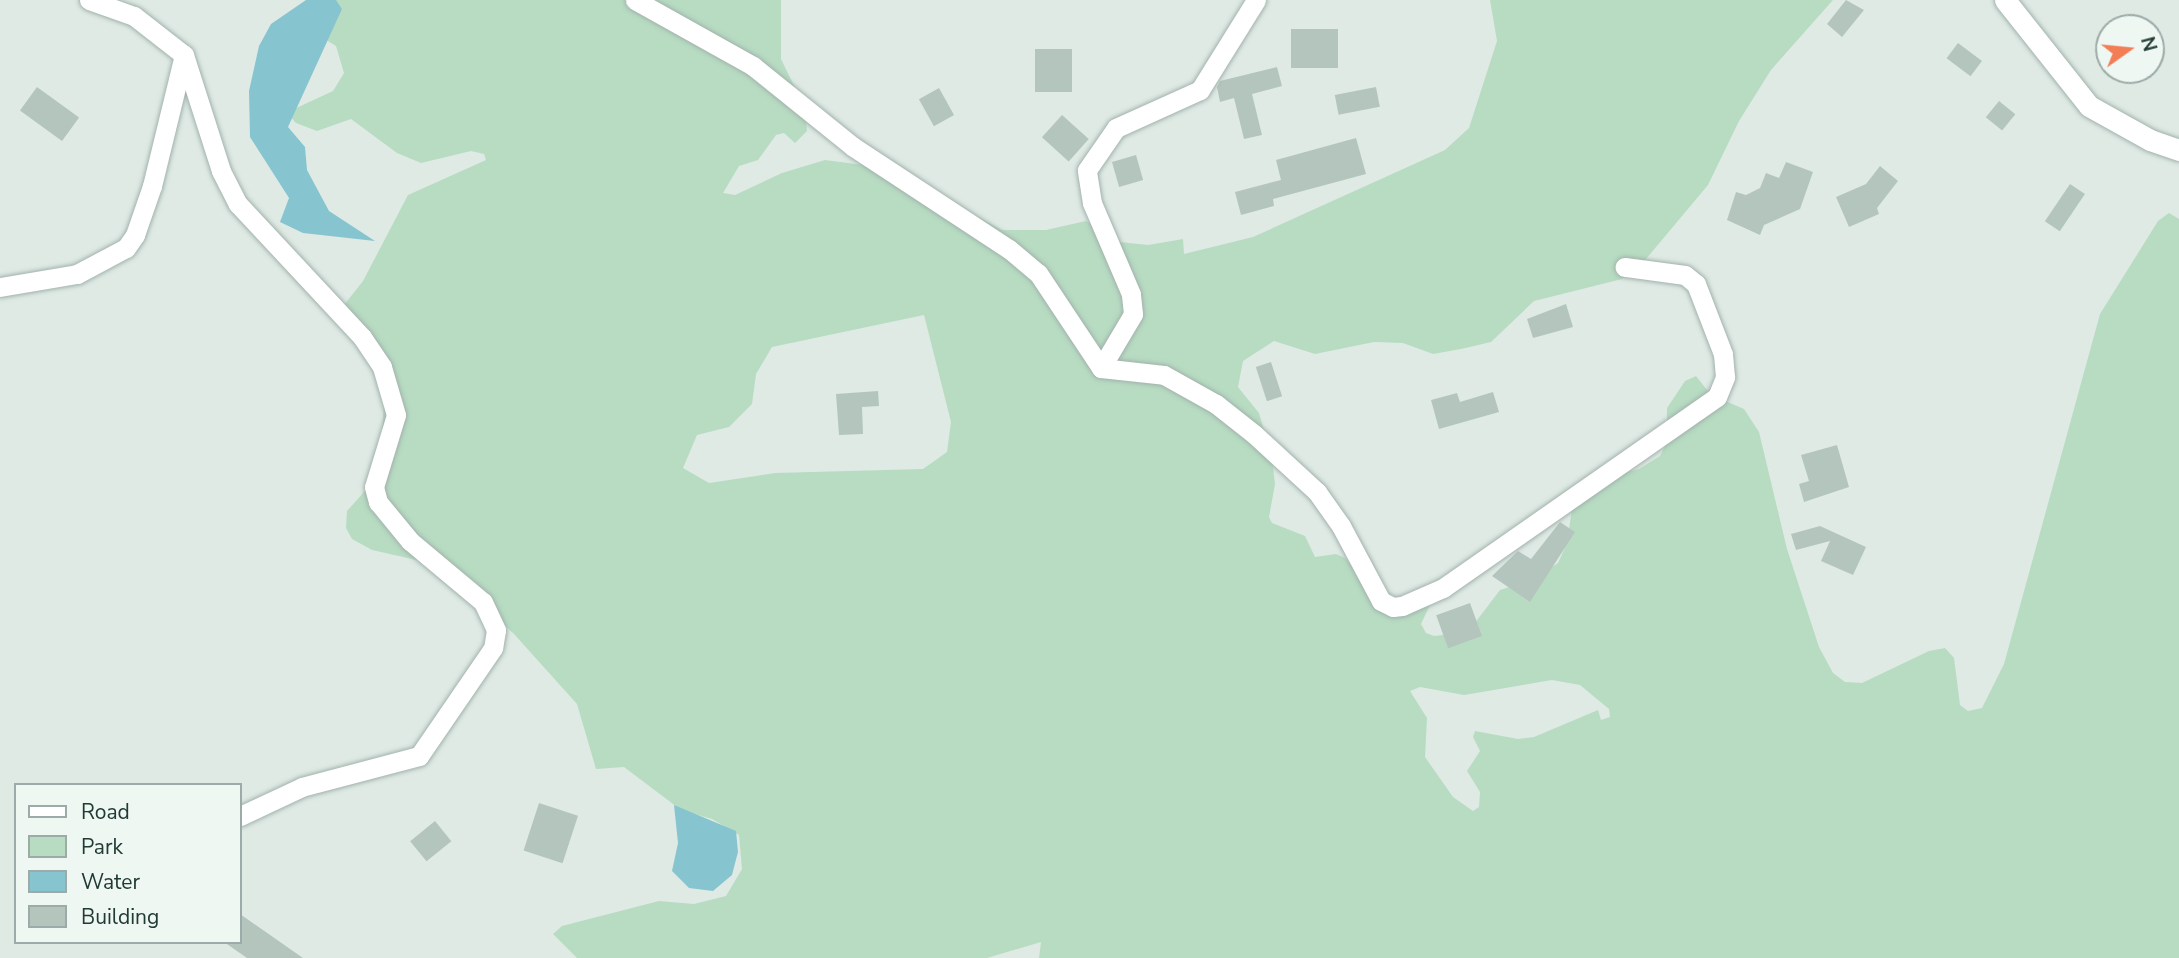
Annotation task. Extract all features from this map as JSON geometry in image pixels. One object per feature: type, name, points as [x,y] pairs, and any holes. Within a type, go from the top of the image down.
[{"type":"street","points":[[89,0],[134,16],[184,55],[221,171],[238,204],[362,337],[382,367],[396,415],[374,487],[377,502],[410,541],[483,602],[496,630],[493,648],[419,757],[302,787],[242,815]]},
{"type":"street","points":[[635,0],[753,66],[852,146],[1019,257],[1038,273],[1101,368]]},
{"type":"street","points":[[1101,368],[1133,314],[1132,304],[1091,203],[1087,170],[1116,128],[1200,90],[1256,0]]},
{"type":"street","points":[[2005,0],[2089,106],[2150,140],[2179,150]]},
{"type":"street","points":[[0,287],[77,274],[126,247],[135,234],[152,186],[184,55]]},
{"type":"street","points":[[1101,368],[1164,375],[1244,426],[1317,492],[1341,526],[1381,601],[1393,607],[1402,606],[1443,588],[1717,397],[1725,377],[1723,354],[1696,284],[1685,275],[1625,267]]},
{"type":"green space","points":[[318,0],[781,0],[781,59],[805,108],[807,131],[795,143],[784,133],[776,135],[758,160],[739,166],[723,193],[735,195],[782,173],[825,160],[871,166],[912,181],[1002,230],[1046,230],[1086,221],[1120,242],[1148,245],[1183,239],[1184,254],[1253,237],[1445,150],[1469,128],[1497,41],[1490,0],[1833,0],[1771,70],[1739,121],[1708,185],[1646,259],[1622,279],[1534,301],[1491,342],[1461,349],[1433,354],[1403,343],[1374,342],[1315,354],[1274,341],[1243,361],[1238,387],[1259,413],[1272,459],[1275,484],[1269,517],[1272,523],[1305,536],[1315,557],[1336,554],[1345,558],[1389,609],[1430,605],[1421,624],[1426,633],[1434,636],[1468,632],[1500,590],[1532,580],[1558,563],[1567,543],[1573,502],[1598,479],[1639,469],[1660,456],[1667,442],[1667,408],[1685,381],[1696,376],[1711,395],[1744,409],[1759,432],[1787,549],[1819,647],[1833,673],[1845,682],[1862,683],[1929,651],[1945,648],[1954,658],[1960,705],[1968,711],[1982,708],[2004,664],[2100,314],[2158,221],[2169,213],[2179,219],[2179,958],[1039,958],[1041,942],[987,958],[577,958],[553,934],[562,926],[659,901],[694,904],[726,896],[742,869],[739,835],[712,819],[681,810],[624,767],[596,769],[577,704],[514,634],[439,565],[372,550],[352,539],[346,528],[347,511],[364,492],[380,460],[385,391],[344,305],[363,281],[408,195],[486,160],[484,154],[471,151],[421,163],[397,153],[351,119],[317,131],[296,123],[289,115],[292,110],[333,91],[344,73],[336,46],[318,35]],"holes":[[[924,315],[951,422],[947,452],[923,469],[775,473],[709,483],[683,468],[697,435],[729,427],[752,404],[756,374],[772,347]],[[1552,680],[1580,685],[1609,709],[1610,717],[1601,720],[1598,710],[1534,737],[1518,739],[1475,731],[1473,737],[1480,751],[1467,771],[1480,792],[1479,807],[1473,811],[1453,797],[1425,757],[1427,718],[1410,691],[1420,687],[1464,695]]]},
{"type":"water","points":[[306,0],[336,0],[342,9],[288,127],[305,147],[307,170],[329,211],[375,241],[303,233],[280,222],[289,198],[250,137],[249,91],[259,46],[271,24]]},
{"type":"water","points":[[674,805],[736,831],[738,852],[732,875],[713,891],[689,888],[672,871],[678,843]]},
{"type":"building","points":[[1846,0],[1864,10],[1842,37],[1827,24]]},
{"type":"building","points":[[1291,29],[1338,29],[1338,68],[1291,68]]},
{"type":"building","points":[[1958,43],[1982,61],[1971,76],[1947,58]]},
{"type":"building","points":[[1035,49],[1072,49],[1072,92],[1035,92]]},
{"type":"building","points":[[1277,67],[1282,86],[1252,94],[1262,135],[1244,139],[1234,98],[1220,102],[1217,87],[1220,81]]},
{"type":"building","points":[[37,87],[79,118],[62,141],[20,110]]},
{"type":"building","points":[[1376,87],[1380,107],[1339,115],[1335,95]]},
{"type":"building","points":[[939,88],[954,115],[934,126],[919,99]]},
{"type":"building","points":[[1999,101],[2015,114],[2002,131],[1986,117]]},
{"type":"building","points":[[1062,115],[1089,139],[1069,161],[1042,137]]},
{"type":"building","points":[[1356,138],[1366,174],[1273,199],[1274,206],[1241,215],[1235,192],[1281,180],[1276,160]]},
{"type":"building","points":[[1136,155],[1143,180],[1119,187],[1112,162]]},
{"type":"building","points":[[1786,162],[1813,172],[1800,209],[1764,225],[1760,235],[1727,220],[1736,192],[1746,195],[1760,188],[1766,173],[1779,178]]},
{"type":"building","points":[[1880,166],[1898,181],[1877,208],[1879,214],[1849,227],[1836,197],[1866,184]]},
{"type":"building","points":[[2070,184],[2085,194],[2060,231],[2045,221]]},
{"type":"building","points":[[1566,304],[1573,327],[1533,338],[1527,319]]},
{"type":"building","points":[[1271,362],[1282,396],[1267,401],[1256,367]]},
{"type":"building","points":[[878,391],[879,406],[862,407],[863,434],[839,435],[836,394]]},
{"type":"building","points":[[1493,392],[1499,412],[1439,429],[1431,400],[1457,393],[1460,402]]},
{"type":"building","points":[[1837,445],[1849,487],[1804,502],[1799,484],[1809,481],[1801,455]]},
{"type":"building","points":[[1560,522],[1575,532],[1530,602],[1492,576],[1518,551],[1531,559]]},
{"type":"building","points":[[1820,526],[1866,547],[1853,575],[1821,561],[1830,541],[1796,550],[1791,534]]},
{"type":"building","points":[[1470,603],[1482,636],[1448,648],[1436,615]]},
{"type":"building","points":[[539,803],[578,816],[563,863],[524,851]]},
{"type":"building","points":[[435,821],[451,841],[426,861],[410,841]]},
{"type":"building","points":[[242,915],[303,958],[247,958],[227,944],[242,944]]}]
